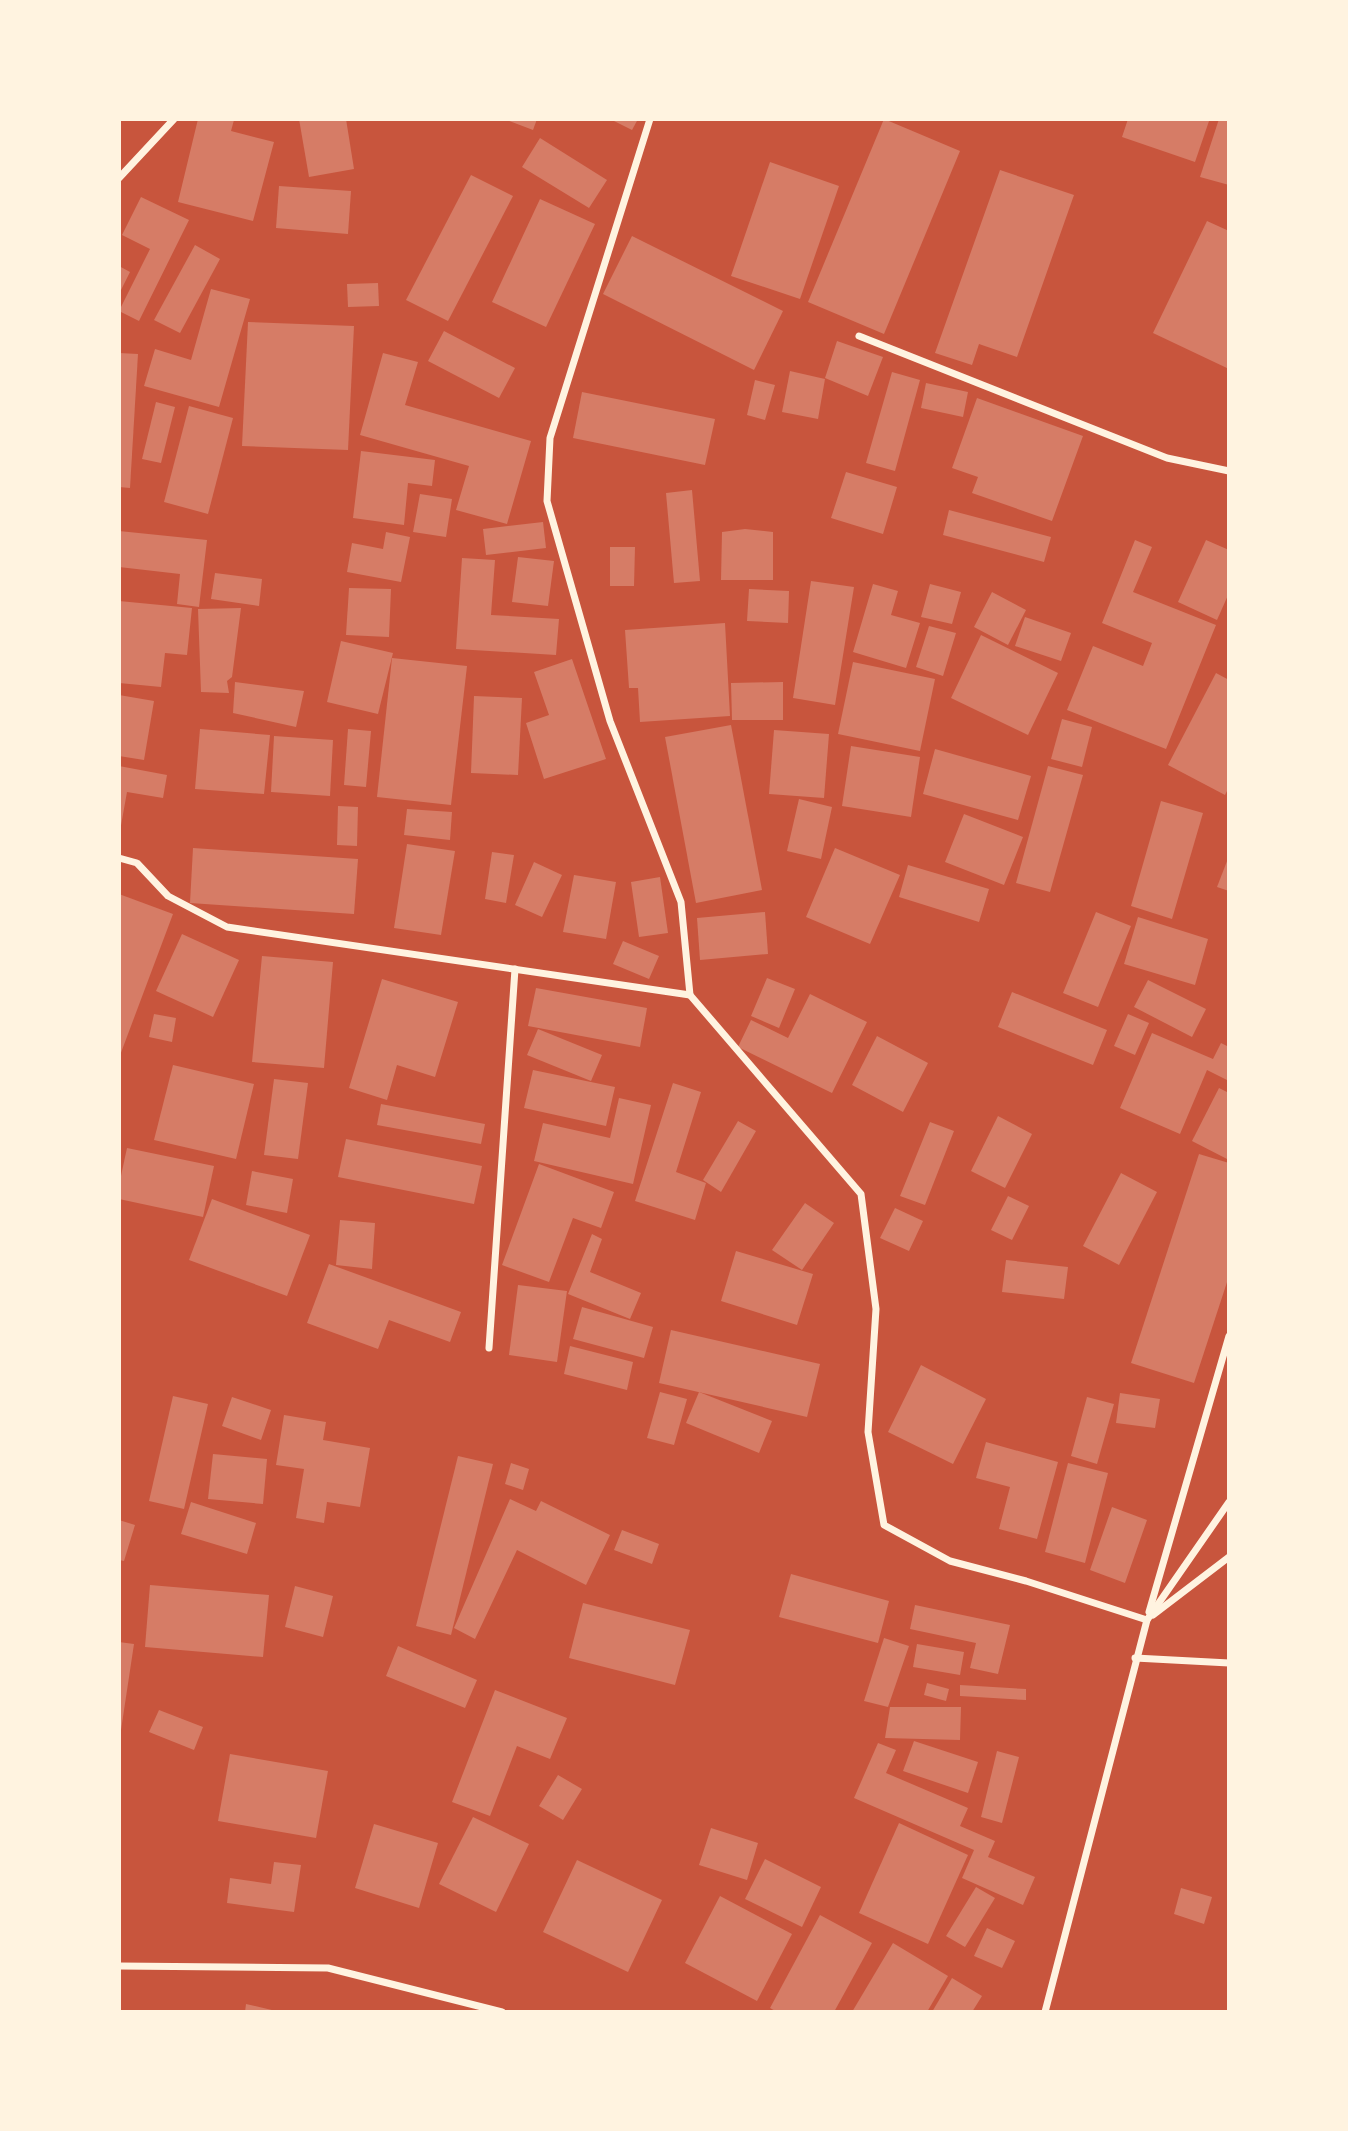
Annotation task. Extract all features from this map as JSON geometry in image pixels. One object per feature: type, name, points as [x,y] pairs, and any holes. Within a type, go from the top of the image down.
[{"type":"street","points":[[119,178],[174,119]]},
{"type":"street","points":[[650,119],[550,438],[547,501],[610,721],[681,902],[690,995],[861,1194],[877,1309],[868,1432],[884,1525],[950,1561],[1026,1581],[1147,1619]]},
{"type":"street","points":[[859,336],[1167,458],[1229,471]]},
{"type":"street","points":[[119,858],[137,863],[168,896],[227,926],[690,995]]},
{"type":"street","points":[[489,1348],[514,969]]},
{"type":"street","points":[[1045,2012],[1135,1658],[1229,1336]]},
{"type":"street","points":[[1147,1619],[1229,1502]]},
{"type":"street","points":[[1147,1619],[1229,1557]]},
{"type":"street","points":[[1135,1658],[1229,1663]]},
{"type":"street","points":[[119,1966],[328,1968],[502,2012]]},
{"type":"building","points":[[198,119],[234,120],[231,131],[274,142],[253,221],[178,202]]},
{"type":"building","points":[[299,119],[346,119],[354,169],[309,177]]},
{"type":"building","points":[[504,119],[537,119],[533,130]]},
{"type":"building","points":[[610,119],[638,119],[632,130]]},
{"type":"building","points":[[884,119],[960,151],[884,334],[808,302]]},
{"type":"building","points":[[1128,119],[1209,121],[1195,162],[1122,137]]},
{"type":"building","points":[[1219,119],[1229,119],[1229,185],[1200,177]]},
{"type":"building","points":[[540,138],[607,180],[589,208],[522,167]]},
{"type":"building","points":[[770,162],[839,186],[800,299],[731,276]]},
{"type":"building","points":[[1000,170],[1074,195],[1017,357],[979,344],[972,365],[935,353]]},
{"type":"building","points":[[471,175],[513,196],[448,321],[406,300]]},
{"type":"building","points":[[279,186],[351,191],[348,234],[276,228]]},
{"type":"building","points":[[141,197],[189,220],[139,321],[119,311],[150,249],[122,235]]},
{"type":"building","points":[[540,199],[595,224],[546,327],[492,302]]},
{"type":"building","points":[[1207,221],[1229,231],[1229,369],[1153,333]]},
{"type":"building","points":[[632,236],[783,311],[754,370],[603,294]]},
{"type":"building","points":[[195,245],[220,259],[180,333],[154,320]]},
{"type":"building","points":[[119,266],[130,272],[119,294]]},
{"type":"building","points":[[378,283],[379,306],[348,307],[347,284]]},
{"type":"building","points":[[211,289],[250,299],[219,407],[144,386],[155,349],[191,360]]},
{"type":"building","points":[[248,322],[354,326],[348,450],[242,446]]},
{"type":"building","points":[[444,331],[515,368],[499,398],[428,361]]},
{"type":"building","points":[[837,341],[883,357],[868,396],[825,378]]},
{"type":"building","points":[[119,353],[138,354],[130,488],[119,487]]},
{"type":"building","points":[[383,353],[418,362],[405,405],[531,441],[507,524],[456,510],[469,466],[360,435]]},
{"type":"building","points":[[790,371],[825,379],[818,419],[782,412]]},
{"type":"building","points":[[892,372],[920,380],[895,471],[866,463]]},
{"type":"building","points":[[755,380],[775,385],[765,420],[747,415]]},
{"type":"building","points":[[926,383],[968,392],[963,417],[921,408]]},
{"type":"building","points":[[582,392],[715,419],[705,465],[573,438]]},
{"type":"building","points":[[977,398],[1083,436],[1052,521],[972,493],[978,477],[952,468]]},
{"type":"building","points":[[156,402],[175,407],[161,463],[142,459]]},
{"type":"building","points":[[189,406],[233,418],[208,514],[164,502]]},
{"type":"building","points":[[361,451],[435,460],[432,486],[408,483],[404,525],[353,518]]},
{"type":"building","points":[[846,472],[897,487],[883,534],[831,518]]},
{"type":"building","points":[[692,490],[700,581],[674,583],[666,493]]},
{"type":"building","points":[[420,494],[452,499],[446,537],[413,532]]},
{"type":"building","points":[[949,510],[1051,537],[1044,562],[943,535]]},
{"type":"building","points":[[543,522],[546,548],[486,555],[483,529]]},
{"type":"building","points":[[745,529],[773,532],[773,580],[721,580],[722,532]]},
{"type":"building","points":[[119,531],[207,540],[199,607],[177,604],[180,574],[119,567]]},
{"type":"building","points":[[386,532],[410,537],[401,582],[347,572],[352,543],[383,549]]},
{"type":"building","points":[[1135,540],[1152,547],[1133,592],[1216,625],[1166,749],[1067,710],[1093,646],[1143,666],[1152,643],[1102,623]]},
{"type":"building","points":[[1206,540],[1229,550],[1229,593],[1217,620],[1178,602]]},
{"type":"building","points":[[610,547],[635,547],[634,586],[610,586]]},
{"type":"building","points":[[518,557],[554,561],[548,606],[512,602]]},
{"type":"building","points":[[462,558],[495,560],[491,615],[559,619],[556,655],[456,649]]},
{"type":"building","points":[[215,573],[262,579],[259,606],[211,599]]},
{"type":"building","points":[[811,581],[854,587],[835,705],[793,698]]},
{"type":"building","points":[[873,584],[898,591],[891,615],[920,623],[906,668],[853,652]]},
{"type":"building","points":[[930,584],[961,592],[952,624],[921,617]]},
{"type":"building","points":[[349,588],[391,589],[389,637],[346,635]]},
{"type":"building","points":[[749,589],[789,591],[788,623],[747,621]]},
{"type":"building","points":[[992,592],[1026,610],[1008,645],[974,627]]},
{"type":"building","points":[[119,601],[192,608],[187,655],[165,653],[161,687],[119,683]]},
{"type":"building","points":[[241,608],[232,677],[227,681],[229,693],[201,692],[198,609]]},
{"type":"building","points":[[1025,617],[1071,633],[1061,661],[1015,646]]},
{"type":"building","points":[[725,623],[730,716],[640,722],[638,688],[629,688],[625,630]]},
{"type":"building","points":[[929,626],[956,633],[943,676],[916,667]]},
{"type":"building","points":[[981,635],[1058,673],[1028,735],[951,698]]},
{"type":"building","points":[[341,641],[393,653],[378,714],[327,702]]},
{"type":"building","points":[[392,658],[467,666],[451,805],[377,797]]},
{"type":"building","points":[[572,659],[606,759],[544,779],[526,723],[549,715],[534,672]]},
{"type":"building","points":[[853,662],[935,679],[920,751],[838,734]]},
{"type":"building","points":[[1216,673],[1229,680],[1229,787],[1225,795],[1168,765]]},
{"type":"building","points":[[235,682],[304,691],[296,727],[233,713]]},
{"type":"building","points":[[783,682],[783,720],[732,720],[731,683]]},
{"type":"building","points":[[119,695],[154,701],[144,760],[119,756]]},
{"type":"building","points":[[474,696],[522,698],[518,775],[471,773]]},
{"type":"building","points":[[1062,719],[1092,727],[1082,767],[1051,759]]},
{"type":"building","points":[[731,725],[762,890],[696,903],[665,737]]},
{"type":"building","points":[[200,729],[270,735],[264,794],[195,789]]},
{"type":"building","points":[[348,729],[371,731],[366,787],[344,785]]},
{"type":"building","points":[[774,730],[829,734],[824,798],[769,794]]},
{"type":"building","points":[[274,736],[333,740],[330,796],[271,792]]},
{"type":"building","points":[[851,746],[920,757],[911,817],[842,806]]},
{"type":"building","points":[[935,749],[1031,776],[1018,820],[923,794]]},
{"type":"building","points":[[119,766],[167,775],[163,798],[127,792],[120,831]]},
{"type":"building","points":[[1048,766],[1083,775],[1050,892],[1016,883]]},
{"type":"building","points":[[799,799],[832,807],[821,859],[787,851]]},
{"type":"building","points":[[1161,801],[1203,813],[1172,919],[1131,906]]},
{"type":"building","points":[[338,806],[358,807],[357,846],[337,845]]},
{"type":"building","points":[[407,809],[452,812],[450,840],[404,835]]},
{"type":"building","points":[[964,814],[1023,837],[1004,885],[945,862]]},
{"type":"building","points":[[407,844],[455,851],[441,935],[394,928]]},
{"type":"building","points":[[193,848],[358,859],[354,914],[190,903]]},
{"type":"building","points":[[835,848],[900,875],[870,944],[806,917]]},
{"type":"building","points":[[492,852],[514,855],[506,903],[485,899]]},
{"type":"building","points":[[1229,856],[1229,891],[1217,887]]},
{"type":"building","points":[[534,862],[562,875],[542,917],[515,905]]},
{"type":"building","points":[[908,865],[989,889],[979,922],[899,897]]},
{"type":"building","points":[[574,875],[616,882],[606,939],[563,932]]},
{"type":"building","points":[[660,877],[668,933],[639,937],[631,882]]},
{"type":"building","points":[[119,894],[173,914],[119,1058]]},
{"type":"building","points":[[765,912],[768,954],[700,960],[697,918]]},
{"type":"building","points":[[1096,912],[1131,926],[1098,1007],[1063,993]]},
{"type":"building","points":[[1138,917],[1208,939],[1195,985],[1124,964]]},
{"type":"building","points":[[182,934],[239,960],[213,1017],[156,991]]},
{"type":"building","points":[[623,941],[659,956],[649,979],[613,964]]},
{"type":"building","points":[[262,956],[333,962],[324,1068],[252,1062]]},
{"type":"building","points":[[767,978],[795,989],[779,1028],[751,1016]]},
{"type":"building","points":[[382,979],[458,1002],[435,1077],[397,1065],[387,1100],[349,1088]]},
{"type":"building","points":[[1148,980],[1206,1009],[1192,1037],[1134,1007]]},
{"type":"building","points":[[536,988],[647,1008],[640,1047],[528,1026]]},
{"type":"building","points":[[1012,992],[1107,1030],[1093,1065],[998,1027]]},
{"type":"building","points":[[810,994],[867,1022],[832,1093],[738,1047],[751,1020],[788,1038]]},
{"type":"building","points":[[154,1014],[176,1018],[172,1042],[149,1037]]},
{"type":"building","points":[[1128,1014],[1149,1023],[1135,1055],[1114,1046]]},
{"type":"building","points":[[538,1029],[602,1055],[591,1081],[527,1055]]},
{"type":"building","points":[[1152,1033],[1213,1059],[1221,1043],[1229,1047],[1229,1081],[1207,1070],[1180,1134],[1120,1108]]},
{"type":"building","points":[[877,1036],[928,1063],[903,1112],[852,1085]]},
{"type":"building","points":[[173,1065],[254,1084],[236,1159],[154,1140]]},
{"type":"building","points":[[533,1070],[615,1087],[606,1126],[524,1108]]},
{"type":"building","points":[[274,1079],[308,1083],[298,1159],[264,1155]]},
{"type":"building","points":[[673,1083],[701,1092],[676,1172],[706,1183],[695,1220],[635,1201]]},
{"type":"building","points":[[1219,1088],[1229,1093],[1229,1160],[1192,1141]]},
{"type":"building","points":[[619,1098],[651,1105],[633,1184],[534,1161],[543,1123],[610,1138]]},
{"type":"building","points":[[381,1104],[485,1124],[481,1144],[377,1125]]},
{"type":"building","points":[[998,1116],[1032,1134],[1005,1188],[971,1171]]},
{"type":"building","points":[[738,1121],[756,1131],[721,1192],[703,1180]]},
{"type":"building","points":[[930,1122],[954,1131],[925,1205],[900,1196]]},
{"type":"building","points":[[346,1139],[482,1166],[474,1204],[338,1177]]},
{"type":"building","points":[[127,1148],[214,1166],[203,1217],[119,1199],[119,1185]]},
{"type":"building","points":[[1199,1154],[1229,1163],[1229,1276],[1194,1383],[1131,1363]]},
{"type":"building","points":[[539,1164],[614,1192],[601,1228],[573,1218],[549,1282],[502,1265]]},
{"type":"building","points":[[252,1171],[293,1179],[287,1213],[246,1205]]},
{"type":"building","points":[[1121,1173],[1157,1192],[1119,1265],[1083,1246]]},
{"type":"building","points":[[1008,1196],[1029,1206],[1012,1240],[991,1230]]},
{"type":"building","points":[[212,1199],[310,1235],[287,1296],[189,1260]]},
{"type":"building","points":[[805,1203],[834,1223],[802,1270],[772,1250]]},
{"type":"building","points":[[895,1208],[923,1221],[909,1251],[880,1238]]},
{"type":"building","points":[[340,1220],[375,1223],[372,1269],[336,1265]]},
{"type":"building","points":[[592,1234],[602,1239],[590,1272],[641,1293],[630,1319],[568,1294]]},
{"type":"building","points":[[736,1251],[813,1274],[797,1325],[721,1301]]},
{"type":"building","points":[[1006,1260],[1068,1267],[1064,1299],[1002,1292]]},
{"type":"building","points":[[329,1264],[461,1312],[450,1342],[389,1320],[378,1349],[307,1323]]},
{"type":"building","points":[[518,1285],[567,1291],[557,1362],[509,1355]]},
{"type":"building","points":[[582,1307],[653,1327],[644,1358],[573,1339]]},
{"type":"building","points":[[671,1330],[820,1364],[807,1417],[659,1383]]},
{"type":"building","points":[[570,1346],[633,1362],[627,1390],[564,1374]]},
{"type":"building","points":[[921,1365],[986,1399],[953,1464],[888,1432]]},
{"type":"building","points":[[660,1392],[687,1399],[674,1445],[647,1438]]},
{"type":"building","points":[[699,1392],[772,1421],[759,1453],[686,1423]]},
{"type":"building","points":[[1120,1393],[1160,1399],[1155,1428],[1116,1423]]},
{"type":"building","points":[[173,1396],[208,1404],[184,1509],[149,1501]]},
{"type":"building","points":[[232,1397],[271,1410],[261,1440],[222,1426]]},
{"type":"building","points":[[1087,1397],[1114,1404],[1097,1464],[1071,1456]]},
{"type":"building","points":[[284,1415],[326,1422],[323,1440],[370,1448],[360,1507],[327,1502],[324,1523],[296,1518],[304,1469],[276,1465]]},
{"type":"building","points":[[986,1442],[1058,1462],[1037,1539],[999,1529],[1010,1487],[976,1478]]},
{"type":"building","points":[[213,1454],[267,1459],[263,1504],[208,1499]]},
{"type":"building","points":[[458,1456],[493,1464],[451,1635],[416,1626]]},
{"type":"building","points":[[511,1463],[529,1469],[523,1490],[505,1484]]},
{"type":"building","points":[[1068,1463],[1108,1473],[1085,1563],[1045,1552]]},
{"type":"building","points":[[510,1499],[536,1511],[541,1501],[610,1535],[586,1585],[517,1550],[475,1639],[454,1628]]},
{"type":"building","points":[[191,1502],[256,1523],[247,1554],[181,1534]]},
{"type":"building","points":[[1112,1507],[1147,1520],[1125,1583],[1090,1570]]},
{"type":"building","points":[[119,1520],[135,1525],[124,1561],[119,1560]]},
{"type":"building","points":[[622,1530],[659,1544],[652,1564],[614,1550]]},
{"type":"building","points":[[791,1574],[889,1601],[878,1643],[779,1617]]},
{"type":"building","points":[[150,1585],[269,1595],[263,1657],[145,1647]]},
{"type":"building","points":[[295,1586],[333,1596],[323,1637],[285,1627]]},
{"type":"building","points":[[583,1603],[690,1630],[675,1685],[569,1658]]},
{"type":"building","points":[[915,1605],[1010,1625],[998,1674],[970,1668],[976,1643],[910,1629]]},
{"type":"building","points":[[884,1638],[909,1646],[888,1707],[864,1701]]},
{"type":"building","points":[[119,1642],[134,1644],[121,1730],[119,1730]]},
{"type":"building","points":[[917,1644],[964,1652],[960,1675],[913,1667]]},
{"type":"building","points":[[398,1646],[477,1680],[465,1708],[386,1676]]},
{"type":"building","points":[[927,1683],[949,1689],[946,1701],[924,1695]]},
{"type":"building","points":[[960,1685],[1026,1689],[1026,1700],[960,1696]]},
{"type":"building","points":[[495,1690],[567,1718],[550,1759],[517,1746],[490,1816],[452,1802]]},
{"type":"building","points":[[890,1707],[961,1707],[960,1740],[885,1738]]},
{"type":"building","points":[[159,1710],[203,1727],[194,1750],[149,1732]]},
{"type":"building","points":[[914,1741],[978,1762],[968,1793],[903,1771]]},
{"type":"building","points":[[878,1743],[896,1750],[886,1773],[968,1808],[960,1826],[995,1841],[988,1857],[1035,1877],[1023,1905],[962,1878],[974,1850],[854,1798]]},
{"type":"building","points":[[997,1751],[1019,1757],[1002,1823],[981,1817]]},
{"type":"building","points":[[230,1754],[328,1771],[316,1838],[218,1821]]},
{"type":"building","points":[[558,1775],[582,1789],[563,1820],[539,1806]]},
{"type":"building","points":[[473,1817],[529,1844],[496,1912],[439,1884]]},
{"type":"building","points":[[899,1823],[968,1855],[928,1944],[859,1913]]},
{"type":"building","points":[[374,1824],[438,1843],[419,1908],[355,1888]]},
{"type":"building","points":[[711,1828],[758,1843],[747,1880],[699,1865]]},
{"type":"building","points":[[765,1859],[821,1887],[802,1927],[745,1899]]},
{"type":"building","points":[[577,1860],[662,1900],[628,1972],[543,1932]]},
{"type":"building","points":[[274,1862],[301,1865],[294,1912],[227,1903],[230,1878],[271,1884]]},
{"type":"building","points":[[976,1887],[995,1898],[965,1947],[946,1936]]},
{"type":"building","points":[[1181,1888],[1212,1897],[1204,1924],[1174,1914]]},
{"type":"building","points":[[720,1896],[792,1934],[757,2001],[685,1963]]},
{"type":"building","points":[[820,1915],[872,1943],[834,2012],[777,2012],[770,2008]]},
{"type":"building","points":[[987,1928],[1015,1941],[1002,1968],[974,1956]]},
{"type":"building","points":[[893,1943],[948,1976],[927,2012],[852,2012]]},
{"type":"building","points":[[952,1978],[982,1996],[972,2012],[932,2012]]},
{"type":"building","points":[[246,2004],[276,2011],[276,2012],[245,2012]]}]
